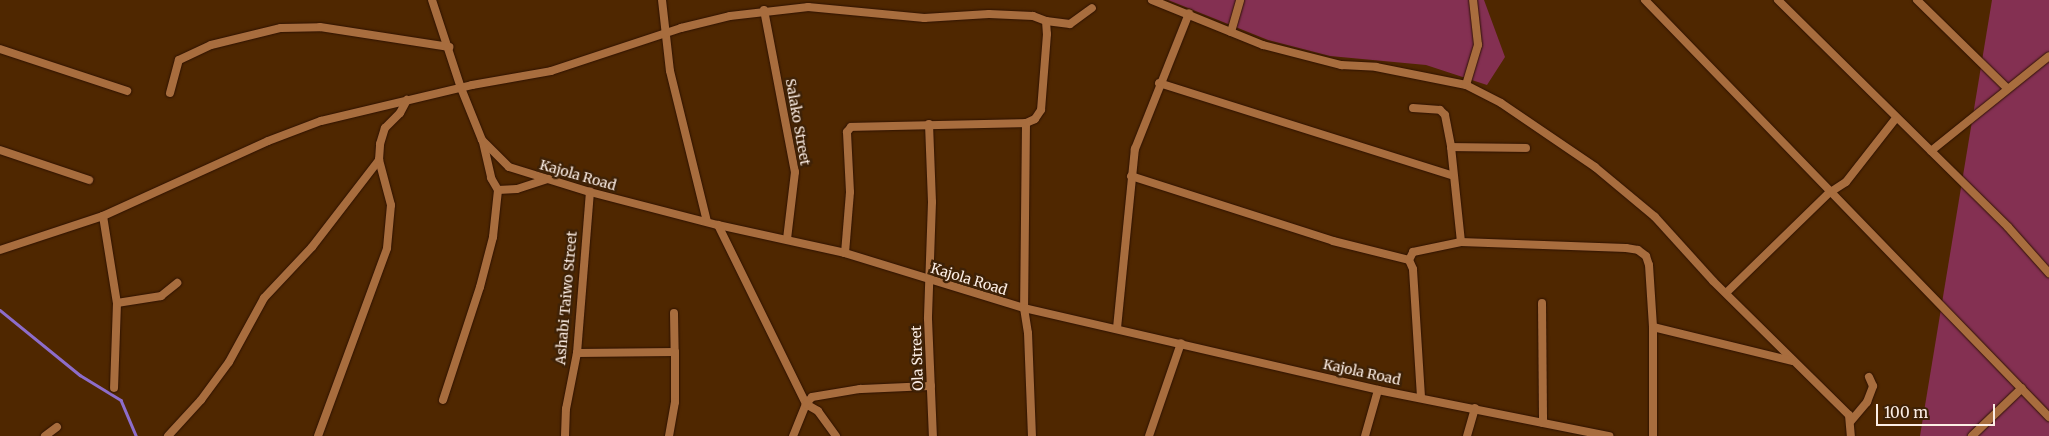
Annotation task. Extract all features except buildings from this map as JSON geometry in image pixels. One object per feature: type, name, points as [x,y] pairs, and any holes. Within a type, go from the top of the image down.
[{"type":"street","name":"Kajola Road","points":[[432,0],[461,88],[482,140],[509,167],[590,192],[718,225],[845,253],[1024,308],[1117,328],[1378,390],[1421,397],[1609,436]]},
{"type":"street","points":[[662,0],[664,34],[680,120],[708,222]]},
{"type":"street","points":[[1152,0],[1189,13],[1263,45],[1341,65],[1376,67],[1466,85],[1528,120],[1633,196],[1851,421]]},
{"type":"street","points":[[1231,32],[1240,0]]},
{"type":"street","points":[[1466,85],[1478,45],[1473,0]]},
{"type":"street","points":[[1646,0],[1829,193],[2049,417]]},
{"type":"street","points":[[1778,0],[2008,227],[2049,273]]},
{"type":"street","points":[[1917,0],[2007,88]]},
{"type":"street","points":[[0,250],[103,216],[277,137],[321,121],[461,88],[550,71],[699,23],[764,10],[808,7],[856,10],[893,17],[989,14],[1033,16],[1046,21],[1070,24],[1092,8]]},
{"type":"street","name":"Salako Street","points":[[764,10],[795,172],[787,239]]},
{"type":"street","points":[[1117,328],[1131,176],[1136,149],[1159,83],[1189,13]]},
{"type":"street","points":[[845,253],[850,192],[847,132],[851,127],[1026,123],[1035,119],[1041,110],[1046,21]]},
{"type":"street","points":[[170,93],[179,60],[211,45],[280,28],[320,27],[449,48]]},
{"type":"street","points":[[0,49],[127,91]]},
{"type":"street","points":[[1931,151],[2049,56]]},
{"type":"street","points":[[1159,83],[1451,174]]},
{"type":"street","points":[[318,436],[387,248],[391,204],[379,160],[385,128],[400,113],[407,100]]},
{"type":"street","points":[[1413,108],[1440,110],[1445,114],[1451,147],[1451,174],[1461,242]]},
{"type":"street","points":[[1726,293],[1829,193],[1846,182],[1896,118]]},
{"type":"street","points":[[1026,123],[1024,308],[1028,333],[1032,436]]},
{"type":"street","name":"Ola Street","points":[[929,124],[931,242],[928,279],[933,436]]},
{"type":"street","points":[[443,400],[480,287],[492,238],[498,190],[491,178],[482,140]]},
{"type":"street","points":[[1451,147],[1526,148]]},
{"type":"street","points":[[0,150],[89,180]]},
{"type":"street","points":[[168,436],[229,362],[264,298],[312,247],[379,160]]},
{"type":"street","points":[[1131,176],[1333,241],[1409,260],[1414,269],[1421,397]]},
{"type":"street","points":[[498,190],[517,189],[548,179]]},
{"type":"street","name":"Ashabi Taiwo Street","points":[[565,436],[566,409],[577,353],[590,192]]},
{"type":"street","points":[[103,216],[117,303],[114,388]]},
{"type":"street","points":[[718,225],[806,404],[818,411],[836,436]]},
{"type":"street","points":[[1409,260],[1413,252],[1423,248],[1461,242],[1638,250],[1646,256],[1649,265],[1653,327],[1653,436]]},
{"type":"street","points":[[117,303],[161,296],[177,283]]},
{"type":"street","points":[[1542,303],[1542,423]]},
{"type":"street","points":[[668,436],[675,402],[674,313]]},
{"type":"street","points":[[1653,327],[1794,362]]},
{"type":"street","points":[[1149,436],[1180,343]]},
{"type":"street","points":[[577,353],[675,352]]},
{"type":"street","points":[[1851,436],[1851,421],[1867,402],[1873,386],[1869,377]]},
{"type":"street","points":[[794,436],[806,404],[812,396],[822,393],[931,386]]},
{"type":"street","points":[[1972,436],[2022,388]]},
{"type":"street","points":[[1365,436],[1378,390]]},
{"type":"street","points":[[1468,436],[1475,408]]},
{"type":"street","points":[[44,436],[57,427]]},
{"type":"shaded area","points":[[1168,0],[1484,0],[1505,57],[1487,85],[1426,65],[1330,56],[1268,40]]},
{"type":"shaded area","points":[[1992,0],[2049,0],[2049,436],[1920,436]]},
{"type":"waterway","points":[[0,310],[80,375],[121,400],[136,436]]}]
